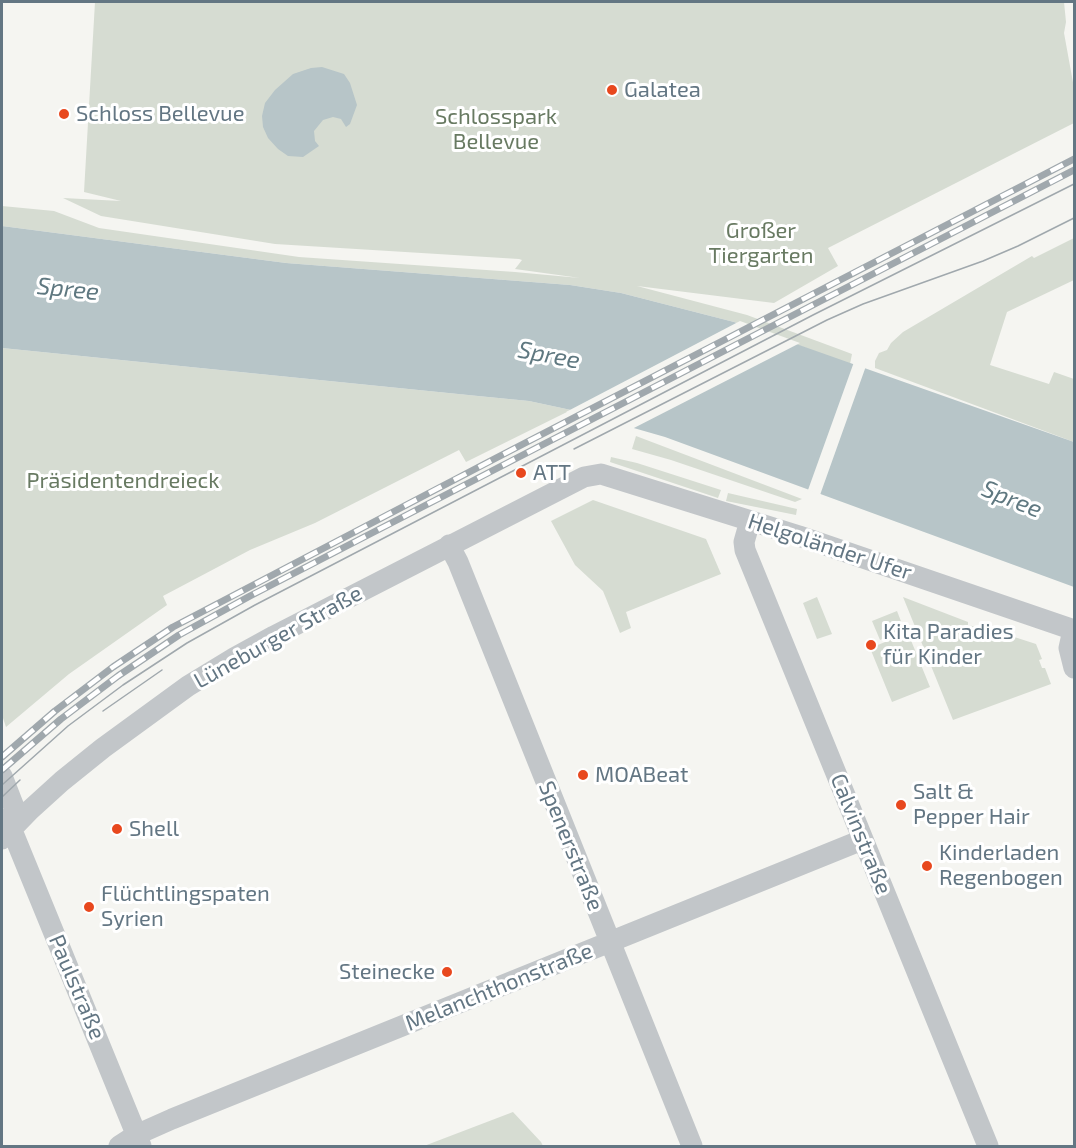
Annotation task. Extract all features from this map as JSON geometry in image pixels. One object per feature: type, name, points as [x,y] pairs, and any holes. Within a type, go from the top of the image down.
[{"type":"street","name":"Helgoländer Ufer","points":[[584,477],[601,474],[799,536],[1074,630]]},
{"type":"street","name":"Lüneburger Straße","points":[[5,829],[103,748],[188,686],[234,657],[584,477]]},
{"type":"street","name":"Calvinstraße","points":[[750,521],[744,542],[745,550],[988,1146]]},
{"type":"street","name":"Spenerstraße","points":[[449,545],[692,1146]]},
{"type":"street","points":[[1074,630],[1069,648],[1074,668]]},
{"type":"street","name":"Paulstraße","points":[[2,776],[14,807],[5,829],[132,1143]]},
{"type":"street","name":"Melanchthonstraße","points":[[132,1143],[444,1008],[862,840]]},
{"type":"green space","name":"Schlosspark Bellevue","points":[[95,2],[1064,2],[1066,22],[1064,33],[1074,88],[1074,123],[828,248],[838,266],[774,303],[637,286],[747,315],[852,354],[850,364],[734,322],[621,293],[570,285],[286,263],[2,226],[2,206],[54,211],[99,228],[299,257],[580,278],[515,269],[522,260],[519,259],[275,244],[101,216],[63,198],[121,201],[84,192]]},
{"type":"green space","points":[[1074,238],[1074,280],[1007,312],[990,365],[1049,384],[1054,372],[1074,379],[1074,442],[875,368],[875,361],[879,353],[887,350],[903,332],[1032,256],[1034,258]]},
{"type":"green space","name":"Präsidentendreieck","points":[[2,348],[529,401],[571,410],[466,462],[459,450],[315,523],[250,550],[163,596],[167,605],[69,674],[6,727],[2,715]]},
{"type":"green space","points":[[636,436],[802,499],[795,502],[632,449]]},
{"type":"green space","points":[[611,457],[721,490],[718,498],[610,462]]},
{"type":"green space","points":[[728,493],[797,509],[796,515],[726,501]]},
{"type":"green space","points":[[593,500],[706,539],[721,574],[626,612],[631,628],[620,633],[603,591],[575,565],[551,521]]},
{"type":"green space","points":[[817,597],[832,634],[817,639],[803,603]]},
{"type":"green space","points":[[903,597],[968,622],[968,625],[976,627],[977,625],[1036,644],[1042,659],[1039,660],[1042,668],[1045,668],[1051,684],[953,720]]},
{"type":"green space","points":[[897,611],[904,629],[880,640],[872,621]]},
{"type":"green space","points":[[908,633],[930,687],[892,702],[870,648]]},
{"type":"green space","points":[[513,1112],[543,1146],[424,1146]]},
{"type":"water","points":[[322,67],[344,74],[350,83],[357,105],[350,124],[346,127],[341,119],[333,117],[323,120],[314,131],[315,141],[319,146],[303,157],[288,156],[268,138],[263,127],[262,116],[265,103],[275,90],[293,74]]},
{"type":"water","name":"Spree","points":[[2,226],[286,263],[570,285],[621,293],[734,322],[1074,442],[1074,587],[665,437],[571,410],[529,401],[2,348]]},
{"type":"pier","points":[[740,321],[800,343],[630,430],[566,412]]},
{"type":"pier","points":[[854,362],[866,366],[820,495],[808,490]]},
{"type":"tram line","points":[[2,785],[68,726],[123,685],[187,643],[255,605],[813,315],[1074,184]]},
{"type":"tram line","points":[[574,449],[827,320],[863,304],[983,261],[1074,218]]},
{"type":"tram line","points":[[103,711],[162,670]]},
{"type":"tram line","points":[[2,797],[20,780]]},
{"type":"railway","points":[[2,757],[55,711],[113,667],[173,627],[1074,159]]},
{"type":"railway","points":[[2,770],[61,719],[118,676],[179,635],[250,596],[1074,170]]},
{"type":"place","name":"Galatea","points":[[612,90]]},
{"type":"place","name":"Schloss Bellevue","points":[[64,114]]},
{"type":"place","name":"ATT","points":[[521,473]]},
{"type":"place","name":"Kita Paradies für Kinder","points":[[871,645]]},
{"type":"place","name":"MOABeat","points":[[583,775]]},
{"type":"place","name":"Salt & Pepper Hair","points":[[901,805]]},
{"type":"place","name":"Shell","points":[[117,829]]},
{"type":"place","name":"Kinderladen Regenbogen","points":[[927,866]]},
{"type":"place","name":"Flüchtlingspaten Syrien","points":[[89,907]]},
{"type":"place","name":"Steinecke","points":[[447,972]]},
{"type":"park label","name":"Großer Tiergarten","points":[[761,244]]}]
